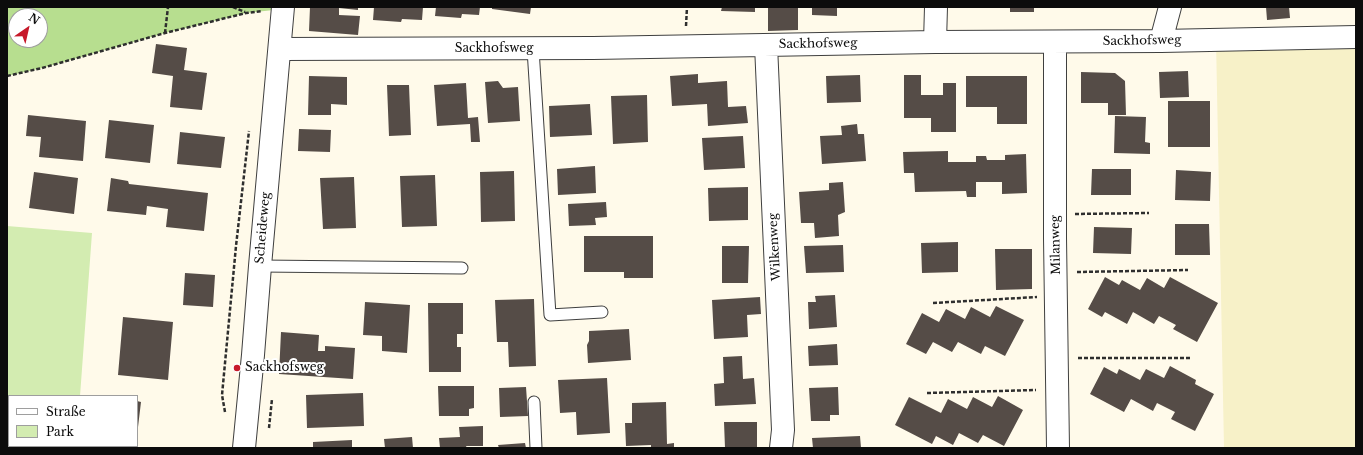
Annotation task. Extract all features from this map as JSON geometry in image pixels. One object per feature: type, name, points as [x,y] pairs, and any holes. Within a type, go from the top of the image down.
[{"type":"street","points":[[935,42],[936,7]]},
{"type":"street","points":[[1161,41],[1170,7]]},
{"type":"street","name":"Scheideweg","points":[[244,448],[254,355],[260,266],[283,8]]},
{"type":"street","name":"Sackhofsweg","points":[[280,49],[533,49],[1356,37]]},
{"type":"street","name":"Milanweg","points":[[1055,42],[1055,214],[1058,448]]},
{"type":"street","name":"Wilkenweg","points":[[766,45],[782,423],[781,448]]},
{"type":"lane","points":[[533,49],[550,316],[602,312]]},
{"type":"lane","points":[[260,266],[462,268]]},
{"type":"lane","points":[[534,402],[536,448]]},
{"type":"path","points":[[165,33],[168,7]]},
{"type":"path","points":[[232,7],[246,13]]},
{"type":"path","points":[[7,76],[42,68],[165,33],[246,13],[283,8]]},
{"type":"path","points":[[226,415],[222,395],[236,246],[250,126]]},
{"type":"path","points":[[1055,214],[1149,213]]},
{"type":"path","points":[[1056,272],[1188,270]]},
{"type":"path","points":[[933,303],[1056,296]]},
{"type":"path","points":[[1057,358],[1191,358]]},
{"type":"path","points":[[927,393],[1058,390]]},
{"type":"shaded area","points":[[1356,37],[1356,448],[1224,448],[1216,40]]},
{"type":"green space","points":[[7,7],[283,7],[283,9],[246,13],[165,33],[42,68],[7,76]]},
{"type":"green space","points":[[7,226],[92,233],[80,395],[8,395],[7,439]]},
{"type":"building","points":[[310,7],[358,7],[358,10],[339,8],[339,15],[360,16],[358,35],[309,31]]},
{"type":"building","points":[[374,7],[423,7],[422,20],[402,19],[401,22],[373,20]]},
{"type":"building","points":[[436,7],[480,7],[479,15],[462,14],[461,18],[435,16]]},
{"type":"building","points":[[492,7],[531,7],[530,14],[492,9]]},
{"type":"building","points":[[722,7],[755,7],[755,12],[721,11]]},
{"type":"building","points":[[768,7],[798,7],[798,30],[768,31]]},
{"type":"building","points":[[812,7],[837,7],[837,16],[812,15]]},
{"type":"building","points":[[1010,7],[1034,7],[1034,12],[1010,12]]},
{"type":"building","points":[[1266,7],[1289,7],[1290,18],[1267,20]]},
{"type":"building","points":[[156,44],[187,48],[184,70],[207,73],[202,110],[170,107],[173,76],[152,73]]},
{"type":"building","points":[[1188,71],[1189,97],[1160,98],[1159,72]]},
{"type":"building","points":[[1081,72],[1115,73],[1125,81],[1126,115],[1108,115],[1108,103],[1081,103]]},
{"type":"building","points":[[698,74],[698,83],[727,81],[728,107],[746,106],[748,123],[708,126],[707,104],[672,106],[670,76]]},
{"type":"building","points":[[860,75],[861,102],[827,103],[826,76]]},
{"type":"building","points":[[904,75],[921,75],[921,95],[943,95],[943,83],[956,83],[956,132],[931,132],[931,118],[904,118]]},
{"type":"building","points":[[309,76],[347,77],[347,105],[331,104],[331,115],[308,115]]},
{"type":"building","points":[[966,76],[1027,76],[1027,124],[997,124],[997,107],[966,107]]},
{"type":"building","points":[[498,81],[503,88],[518,87],[520,121],[488,123],[485,82]]},
{"type":"building","points":[[466,83],[468,118],[478,117],[480,142],[471,142],[470,124],[437,126],[434,85]]},
{"type":"building","points":[[387,85],[409,85],[411,135],[389,136]]},
{"type":"building","points":[[647,95],[648,142],[613,144],[611,96]]},
{"type":"building","points":[[1168,101],[1210,101],[1210,147],[1168,147]]},
{"type":"building","points":[[590,104],[592,135],[550,137],[549,106]]},
{"type":"building","points":[[28,115],[86,121],[83,161],[39,157],[41,137],[26,136]]},
{"type":"building","points":[[1115,116],[1146,117],[1145,142],[1150,143],[1150,154],[1114,153]]},
{"type":"building","points":[[109,120],[154,125],[150,163],[105,158]]},
{"type":"building","points":[[857,124],[858,134],[864,134],[866,161],[822,164],[820,136],[842,135],[841,126]]},
{"type":"building","points":[[299,129],[331,130],[330,152],[298,151]]},
{"type":"building","points":[[180,132],[225,137],[221,168],[177,164]]},
{"type":"building","points":[[743,136],[745,168],[704,170],[702,138]]},
{"type":"building","points":[[948,151],[948,162],[976,162],[976,156],[986,156],[987,160],[1005,160],[1005,155],[1026,154],[1027,193],[1002,194],[1002,182],[976,182],[976,197],[967,197],[966,191],[915,192],[914,173],[904,173],[903,152]]},
{"type":"building","points":[[595,166],[596,193],[558,195],[557,169]]},
{"type":"building","points":[[1092,169],[1131,169],[1131,195],[1091,195]]},
{"type":"building","points":[[1176,170],[1211,172],[1210,201],[1175,200]]},
{"type":"building","points":[[514,171],[515,221],[481,222],[480,172]]},
{"type":"building","points":[[34,172],[78,178],[74,214],[29,208]]},
{"type":"building","points":[[435,175],[437,226],[402,227],[400,176]]},
{"type":"building","points":[[354,177],[356,228],[323,229],[320,178]]},
{"type":"building","points":[[111,178],[128,181],[129,184],[208,193],[204,231],[166,227],[168,209],[147,206],[146,215],[107,211]]},
{"type":"building","points":[[843,182],[845,212],[838,215],[839,236],[815,238],[814,223],[801,223],[799,192],[829,190],[829,183]]},
{"type":"building","points":[[748,187],[748,220],[709,221],[708,188]]},
{"type":"building","points":[[606,202],[607,217],[595,218],[596,225],[569,226],[568,204]]},
{"type":"building","points":[[1175,224],[1209,224],[1210,255],[1175,255]]},
{"type":"building","points":[[1094,227],[1132,228],[1131,254],[1093,253]]},
{"type":"building","points":[[584,236],[653,236],[653,278],[624,278],[624,272],[584,272]]},
{"type":"building","points":[[958,242],[958,272],[922,273],[921,243]]},
{"type":"building","points":[[843,245],[844,272],[806,273],[804,246]]},
{"type":"building","points":[[722,246],[749,246],[748,283],[722,283]]},
{"type":"building","points":[[995,249],[1032,249],[1032,289],[996,290]]},
{"type":"building","points":[[185,273],[215,275],[213,307],[183,305]]},
{"type":"building","points":[[1105,277],[1119,285],[1122,280],[1140,290],[1147,278],[1164,288],[1170,277],[1218,303],[1197,342],[1173,329],[1176,325],[1159,316],[1154,324],[1133,312],[1127,324],[1105,312],[1102,317],[1088,309]]},
{"type":"building","points":[[835,295],[837,327],[809,329],[808,302],[816,302],[815,296]]},
{"type":"building","points":[[760,297],[761,314],[747,315],[748,337],[714,339],[712,300]]},
{"type":"building","points":[[534,299],[536,366],[509,367],[508,342],[497,342],[495,300]]},
{"type":"building","points":[[365,302],[410,305],[407,353],[382,351],[382,336],[363,335]]},
{"type":"building","points":[[428,303],[463,303],[463,334],[457,334],[457,347],[461,347],[461,372],[429,372]]},
{"type":"building","points":[[996,306],[1024,320],[1005,356],[985,346],[981,354],[958,342],[952,352],[933,342],[926,354],[906,344],[922,313],[939,322],[946,309],[965,319],[971,307],[990,317]]},
{"type":"building","points":[[123,317],[173,322],[168,380],[118,375]]},
{"type":"building","points":[[629,329],[631,360],[588,363],[587,345],[589,341],[589,331]]},
{"type":"building","points":[[281,332],[319,335],[318,351],[325,351],[325,346],[355,348],[353,379],[279,374]]},
{"type":"building","points":[[837,344],[838,365],[809,366],[808,346]]},
{"type":"building","points":[[742,356],[743,379],[754,378],[756,404],[715,406],[714,384],[724,383],[723,357]]},
{"type":"building","points":[[1170,366],[1196,380],[1195,384],[1214,394],[1195,431],[1171,419],[1175,412],[1157,403],[1153,411],[1131,399],[1124,412],[1090,394],[1104,367],[1117,374],[1119,369],[1140,380],[1146,369],[1164,378]]},
{"type":"building","points":[[607,378],[610,433],[577,435],[576,412],[560,413],[558,380]]},
{"type":"building","points":[[438,386],[474,386],[474,408],[469,409],[469,416],[439,416]]},
{"type":"building","points":[[526,387],[528,416],[500,417],[499,388]]},
{"type":"building","points":[[838,387],[839,415],[830,415],[830,421],[811,421],[809,388]]},
{"type":"building","points":[[363,393],[364,426],[307,428],[306,395]]},
{"type":"building","points":[[998,396],[1023,410],[1004,446],[983,435],[978,443],[959,433],[953,445],[936,436],[932,444],[895,425],[909,397],[941,413],[948,399],[967,409],[973,397],[992,407]]},
{"type":"building","points":[[138,401],[141,402],[138,427]]},
{"type":"building","points":[[666,402],[667,444],[674,443],[674,448],[651,448],[651,445],[626,446],[625,423],[632,423],[632,403]]},
{"type":"building","points":[[724,422],[757,422],[757,448],[725,448]]},
{"type":"building","points":[[483,426],[483,446],[466,446],[467,448],[440,448],[439,438],[460,437],[459,427]]},
{"type":"building","points":[[860,436],[861,448],[813,448],[812,438]]},
{"type":"building","points":[[412,437],[413,448],[385,448],[384,439]]},
{"type":"building","points":[[352,440],[352,448],[313,448],[313,442]]},
{"type":"building","points":[[525,443],[526,448],[499,448],[498,445]]},
{"type":"place","name":"Sackhofsweg","points":[[237,368]]}]
